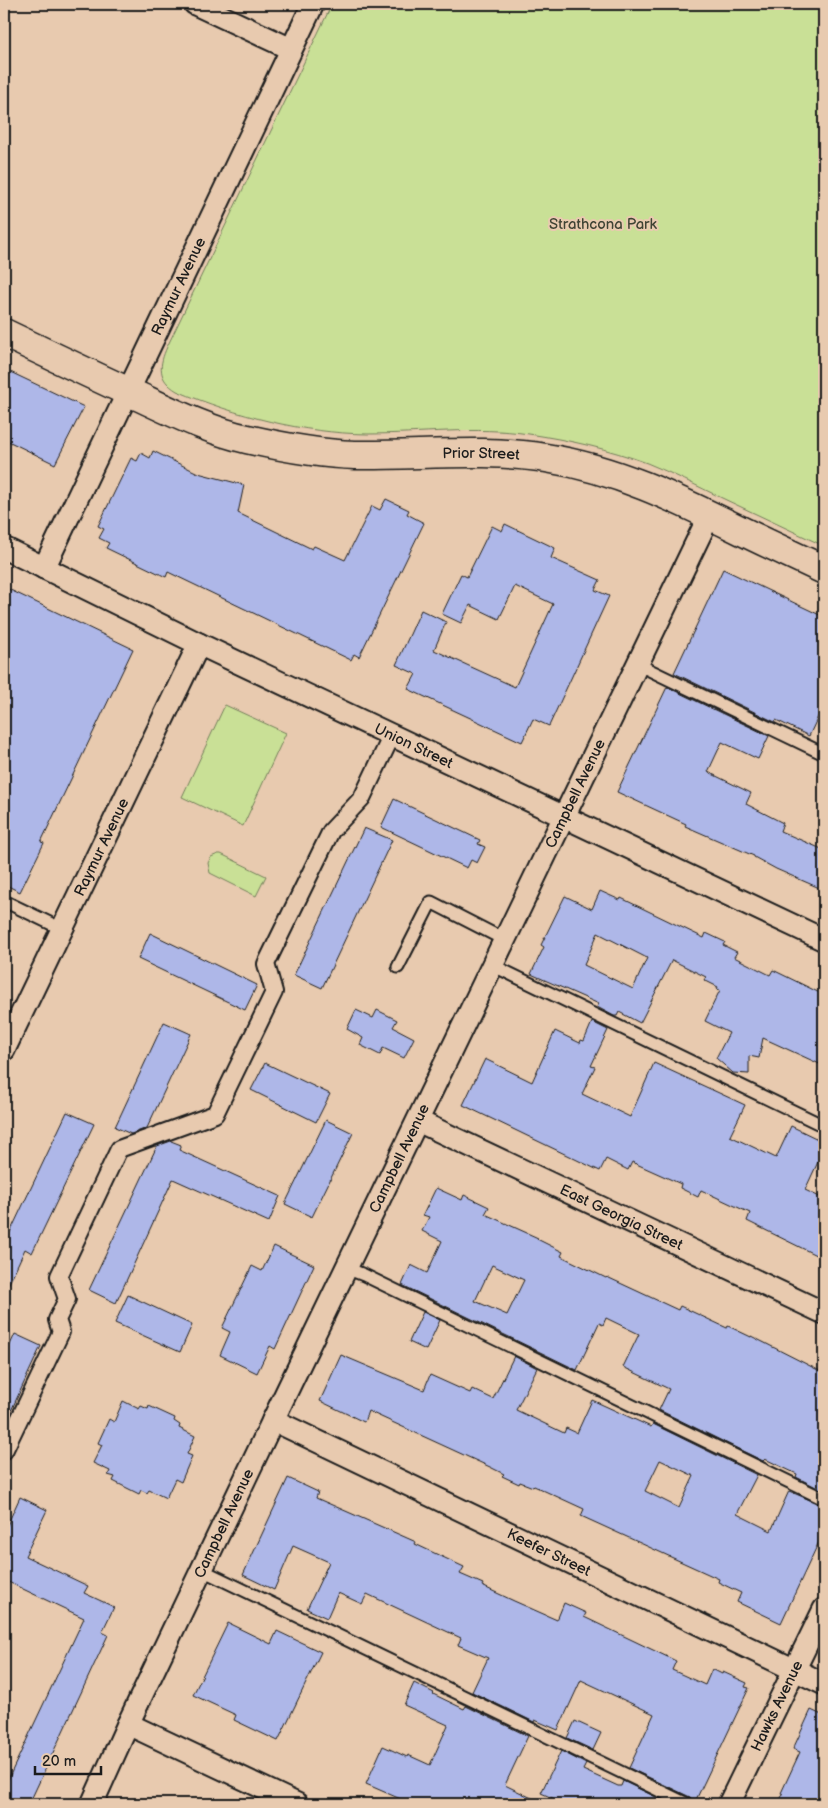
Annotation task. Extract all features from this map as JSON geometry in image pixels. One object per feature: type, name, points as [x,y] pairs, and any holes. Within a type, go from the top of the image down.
[{"type":"main road","name":"Prior Street","points":[[4,333],[201,424],[244,438],[296,448],[353,455],[506,453],[548,458],[590,467],[649,486],[824,570]]},
{"type":"street","points":[[195,4],[291,49]]},
{"type":"street","name":"Raymur Avenue","points":[[44,568],[313,4]]},
{"type":"street","name":"Campbell Avenue","points":[[92,1804],[128,1724],[273,1420],[710,514]]},
{"type":"street","name":"Union Street","points":[[4,548],[199,644],[824,940]]},
{"type":"street","name":"Raymur Avenue","points":[[4,1050],[199,644]]},
{"type":"street","points":[[4,1451],[61,1332],[57,1320],[67,1299],[59,1276],[119,1149],[215,1114],[274,992],[266,964],[331,831],[362,798],[392,735]]},
{"type":"street","name":"East Georgia Street","points":[[418,1121],[824,1313]]},
{"type":"street","name":"Keefer Street","points":[[273,1420],[824,1684]]},
{"type":"street","name":"Hawks Avenue","points":[[729,1804],[824,1609]]},
{"type":"street","points":[[128,1724],[297,1804]]},
{"type":"lane","points":[[637,664],[824,754]]},
{"type":"lane","points":[[4,901],[62,929]]},
{"type":"lane","points":[[398,966],[431,902],[505,940]]},
{"type":"lane","points":[[492,965],[824,1126]]},
{"type":"lane","points":[[346,1268],[824,1499]]},
{"type":"lane","points":[[202,1570],[688,1804]]},
{"type":"green space","name":"Strathcona Park","points":[[332,4],[824,4],[824,546],[675,475],[618,453],[544,436],[509,432],[468,430],[367,434],[294,427],[270,422],[200,400],[177,391],[166,382],[161,366],[167,347]]},
{"type":"green space","points":[[225,705],[286,733],[243,826],[182,797]]},
{"type":"green space","points":[[218,854],[266,876],[256,896],[210,873],[208,863],[211,857]]},
{"type":"building","points":[[4,369],[84,407],[55,464],[4,439]]},
{"type":"building","points":[[153,451],[198,473],[244,485],[238,513],[312,549],[314,546],[345,560],[372,506],[380,510],[386,499],[409,510],[407,514],[424,523],[359,657],[354,654],[351,660],[168,572],[166,577],[106,548],[109,543],[99,538],[104,529],[98,526],[131,458],[137,461],[141,453],[150,458]]},
{"type":"building","points":[[505,524],[555,548],[551,558],[600,580],[595,590],[609,596],[549,726],[533,719],[522,742],[408,689],[416,674],[396,665],[421,610],[446,622],[434,650],[515,687],[553,604],[515,586],[499,619],[470,605],[461,623],[442,614],[461,574],[467,577],[492,526],[502,531]]},
{"type":"building","points":[[723,569],[824,617],[824,704],[809,736],[776,720],[775,722],[674,673]]},
{"type":"building","points":[[4,587],[133,649],[41,842],[44,843],[20,892],[4,884]]},
{"type":"building","points":[[667,687],[769,736],[758,759],[722,742],[708,772],[751,793],[746,804],[783,823],[780,831],[824,850],[824,890],[776,869],[754,856],[685,826],[686,824],[617,792]]},
{"type":"building","points":[[394,799],[480,840],[478,844],[485,847],[477,863],[471,860],[467,868],[381,827]]},
{"type":"building","points":[[364,828],[392,840],[322,988],[294,975]]},
{"type":"building","points":[[600,891],[620,900],[621,898],[704,938],[706,933],[725,942],[723,945],[737,952],[734,957],[770,975],[773,970],[824,995],[824,1066],[763,1038],[759,1058],[749,1056],[749,1074],[733,1073],[716,1058],[729,1033],[705,1021],[720,990],[704,980],[706,977],[672,960],[640,1023],[619,1012],[617,1016],[614,1016],[597,1007],[599,1004],[531,974],[544,947],[541,945],[565,896],[592,909]],"holes":[[[598,933],[647,958],[633,989],[584,965]]]},
{"type":"building","points":[[150,933],[257,985],[245,1010],[138,959]]},
{"type":"building","points":[[356,1010],[373,1018],[377,1010],[397,1020],[393,1027],[414,1038],[404,1058],[383,1048],[380,1055],[360,1045],[363,1038],[347,1029]]},
{"type":"building","points":[[164,1022],[191,1034],[147,1128],[131,1134],[115,1127]]},
{"type":"building","points":[[592,1022],[608,1030],[591,1066],[595,1067],[582,1094],[630,1117],[654,1063],[745,1105],[730,1136],[776,1158],[791,1126],[824,1142],[824,1149],[805,1190],[824,1199],[824,1259],[747,1221],[750,1213],[701,1190],[698,1197],[680,1188],[681,1184],[632,1162],[628,1170],[606,1159],[600,1171],[463,1105],[485,1059],[532,1082],[555,1031],[580,1043],[581,1040],[584,1041]]},
{"type":"building","points":[[265,1063],[330,1094],[316,1122],[251,1090]]},
{"type":"building","points":[[67,1112],[94,1124],[32,1253],[25,1249],[4,1294],[4,1245]]},
{"type":"building","points":[[326,1120],[353,1133],[312,1217],[285,1204]]},
{"type":"building","points":[[171,1141],[181,1145],[179,1150],[280,1196],[269,1222],[173,1179],[116,1303],[89,1290],[157,1146]]},
{"type":"building","points":[[436,1188],[462,1200],[464,1195],[489,1207],[485,1214],[538,1238],[563,1252],[561,1256],[678,1310],[680,1306],[727,1328],[728,1326],[751,1336],[824,1373],[824,1491],[796,1477],[797,1474],[765,1459],[763,1461],[659,1410],[669,1389],[623,1367],[639,1334],[606,1318],[603,1325],[599,1323],[577,1370],[402,1285],[411,1265],[427,1273],[442,1241],[422,1231],[429,1217],[423,1215]],"holes":[[[492,1265],[524,1280],[507,1315],[475,1301]]]},
{"type":"building","points":[[274,1246],[314,1265],[275,1349],[270,1346],[257,1373],[220,1355],[230,1332],[222,1328],[252,1266],[262,1271]]},
{"type":"building","points":[[128,1295],[192,1325],[180,1352],[115,1323]]},
{"type":"building","points":[[423,1312],[440,1320],[426,1350],[409,1342]]},
{"type":"building","points":[[15,1334],[41,1346],[4,1426],[4,1358]]},
{"type":"building","points":[[341,1355],[424,1390],[430,1375],[470,1393],[472,1389],[493,1399],[514,1356],[537,1368],[516,1410],[564,1433],[566,1428],[577,1433],[592,1400],[651,1427],[653,1424],[757,1475],[737,1514],[771,1531],[789,1491],[824,1506],[824,1531],[781,1623],[737,1602],[741,1593],[718,1582],[719,1579],[581,1516],[584,1509],[534,1486],[520,1482],[519,1484],[502,1476],[504,1474],[490,1467],[368,1411],[364,1422],[320,1401]],"holes":[[[660,1460],[694,1476],[679,1508],[645,1491]]]},
{"type":"building","points":[[123,1401],[139,1409],[141,1406],[148,1409],[149,1406],[175,1418],[174,1421],[180,1425],[179,1428],[195,1436],[187,1454],[192,1456],[181,1482],[175,1479],[166,1498],[149,1490],[147,1493],[141,1490],[139,1494],[113,1481],[115,1477],[108,1475],[110,1471],[93,1463],[102,1445],[98,1443],[109,1419],[114,1422]]},
{"type":"building","points":[[288,1478],[318,1492],[316,1498],[416,1542],[415,1544],[464,1567],[460,1574],[514,1601],[557,1620],[564,1603],[586,1613],[584,1617],[676,1661],[672,1670],[705,1685],[712,1669],[747,1683],[745,1687],[749,1688],[694,1804],[690,1797],[629,1768],[654,1714],[581,1680],[558,1730],[535,1720],[534,1722],[472,1692],[488,1658],[458,1645],[461,1638],[367,1594],[362,1604],[338,1593],[327,1618],[307,1609],[329,1562],[293,1546],[274,1590],[243,1575]]},
{"type":"building","points":[[20,1497],[47,1510],[25,1556],[88,1586],[84,1593],[114,1607],[102,1632],[108,1635],[29,1804],[15,1804],[4,1799],[4,1788],[84,1618],[4,1580],[4,1532]]},
{"type":"building","points":[[228,1623],[271,1644],[277,1631],[321,1652],[278,1741],[234,1720],[236,1715],[193,1695]]},
{"type":"building","points":[[414,1683],[464,1709],[466,1706],[528,1736],[505,1785],[544,1804],[412,1804],[366,1784],[383,1746],[430,1765],[448,1725],[404,1705]]},
{"type":"building","points":[[811,1710],[824,1716],[824,1804],[778,1804],[783,1794],[781,1793],[800,1752],[793,1749]]},
{"type":"building","points":[[575,1721],[601,1733],[593,1750],[567,1738]]},
{"type":"building","points":[[561,1751],[586,1764],[583,1770],[618,1786],[621,1786],[623,1781],[670,1804],[566,1804],[541,1793]]}]
